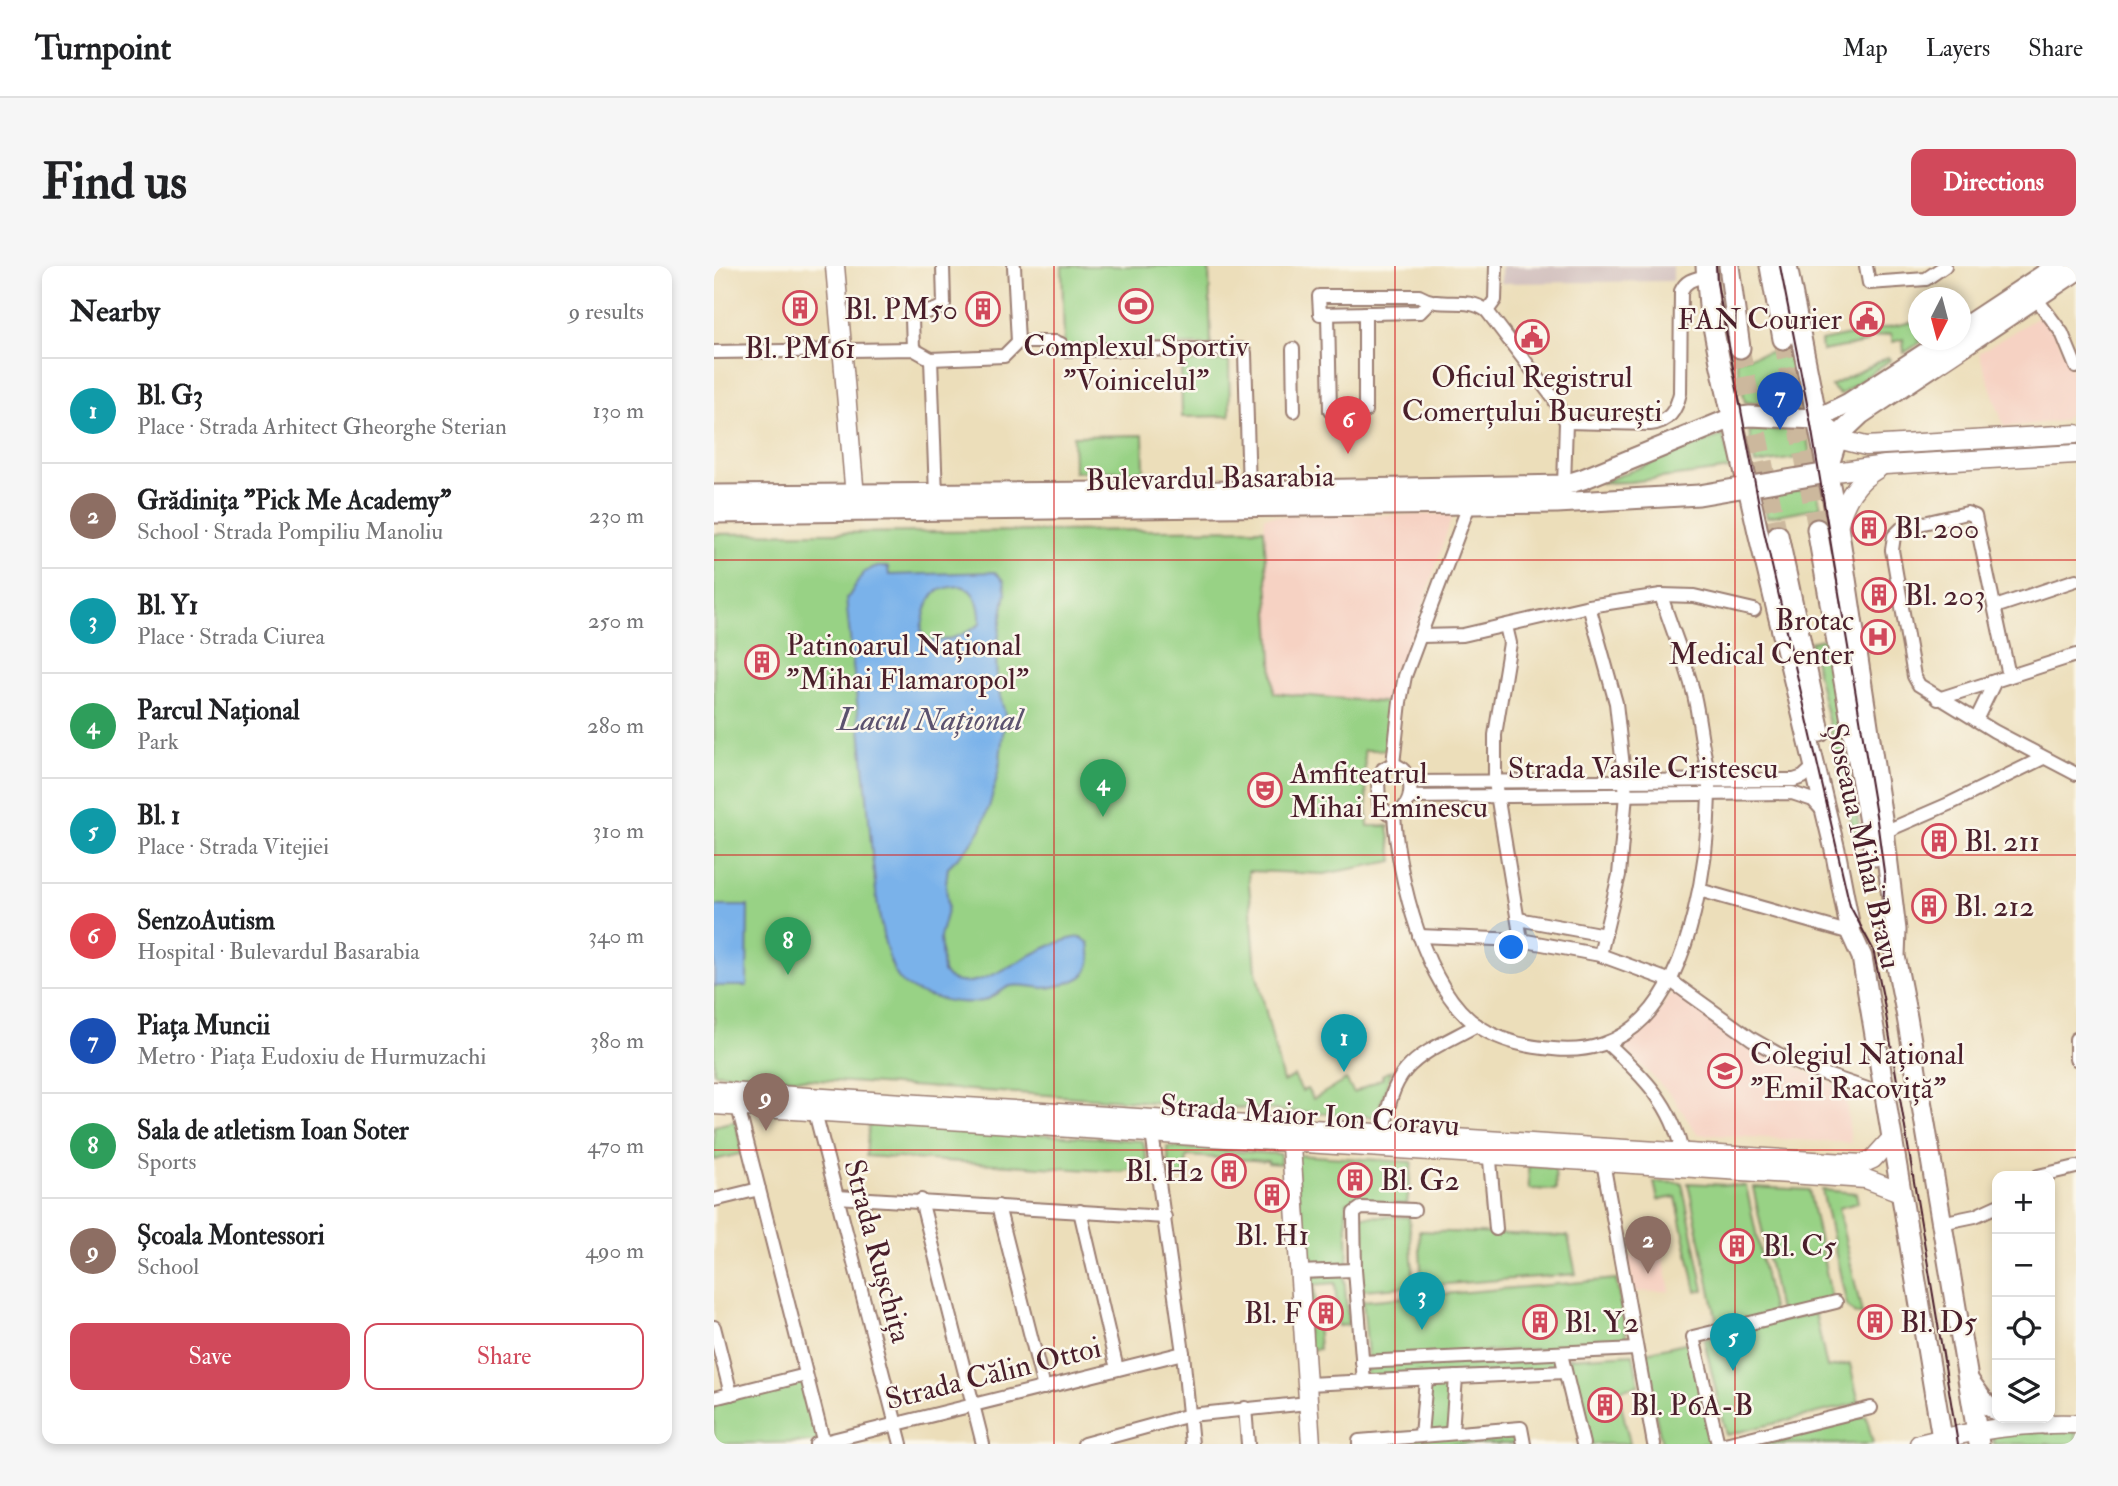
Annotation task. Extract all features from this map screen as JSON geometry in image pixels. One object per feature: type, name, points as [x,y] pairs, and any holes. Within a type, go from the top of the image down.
[{"type":"main road","points":[[1728,266],[1740,348]]},
{"type":"main road","points":[[1770,266],[1783,339]]},
{"type":"main road","name":"Șoseaua Mihai Bravu","points":[[1787,266],[1838,526],[1885,832],[1896,930],[1895,956],[1966,1374],[1972,1436]]},
{"type":"main road","points":[[1971,323],[2057,266]]},
{"type":"main road","name":"Șoseaua Mihai Bravu","points":[[1706,271],[1732,418],[1815,766],[1851,933],[1862,957],[1942,1441]]},
{"type":"main road","points":[[1828,473],[1838,436],[1879,401],[2076,271]]},
{"type":"main road","points":[[1732,418],[1750,416],[1817,419],[1849,403],[1930,350]]},
{"type":"main road","name":"Bulevardul Basarabia","points":[[714,513],[936,495],[1564,485],[1732,418]]},
{"type":"main road","name":"Bulevardul Basarabia","points":[[714,495],[856,503],[1469,505],[1638,500],[1706,494],[1828,473]]},
{"type":"main road","points":[[1817,529],[1895,956]]},
{"type":"main road","points":[[1778,535],[1847,857],[1862,957]]},
{"type":"main road","points":[[1966,1374],[1980,1397],[1992,1407]]},
{"type":"main road","points":[[2040,1423],[2045,1424]]},
{"type":"street","points":[[835,266],[856,503]]},
{"type":"street","points":[[913,349],[912,318],[915,314],[940,309],[944,304],[943,266]]},
{"type":"street","points":[[714,352],[913,349],[931,359],[1004,356],[1018,342],[1014,266]]},
{"type":"street","points":[[1487,311],[1495,300],[1496,266]]},
{"type":"street","points":[[1866,266],[1869,283],[1926,279],[1945,266]]},
{"type":"street","points":[[1566,422],[1650,424],[1661,423],[1672,415],[1680,393],[1681,291],[1684,284],[1706,271]]},
{"type":"street","points":[[1430,302],[1420,312],[1320,314],[1319,296],[1419,296],[1430,302],[1477,304],[1487,311],[1554,399],[1566,422],[1564,485]]},
{"type":"street","points":[[2036,298],[2062,333],[2076,367]]},
{"type":"street","points":[[1365,313],[1366,411]]},
{"type":"street","points":[[1328,314],[1330,411]]},
{"type":"street","name":"Bulevardul Basarabia","points":[[1018,342],[1056,342],[1064,349],[1243,351],[1249,491]]},
{"type":"street","points":[[1293,349],[1294,411]]},
{"type":"street","points":[[931,359],[936,495]]},
{"type":"street","points":[[1817,419],[1838,436],[1857,445],[2076,433]]},
{"type":"street","points":[[1828,473],[1885,465],[2076,454]]},
{"type":"street","points":[[1838,526],[1853,489],[1865,477],[1885,465]]},
{"type":"street","points":[[1393,764],[1405,676],[1469,505]]},
{"type":"street","points":[[2009,676],[1976,519],[1972,514],[1953,516],[1902,528],[1892,542],[1892,550],[1914,676],[1919,685],[1938,699],[2076,774]]},
{"type":"street","points":[[1995,607],[2076,580]]},
{"type":"street","points":[[1421,636],[1463,635],[1590,606],[1661,594],[1694,596],[1754,610]]},
{"type":"street","points":[[1394,815],[1397,855],[1419,936],[1452,999],[1477,1025],[1514,1042],[1536,1048],[1579,1049],[1608,1044],[1643,1019],[1671,981],[1686,942],[1699,890],[1709,794],[1694,694],[1661,594]]},
{"type":"street","points":[[1590,606],[1616,703],[1626,787],[1619,875],[1601,955]]},
{"type":"street","points":[[1506,626],[1510,643],[1495,735],[1495,782],[1521,940]]},
{"type":"street","points":[[1938,699],[2076,655]]},
{"type":"street","points":[[1976,720],[1995,681]]},
{"type":"street","points":[[1885,832],[2043,758]]},
{"type":"street","points":[[1393,764],[1405,771],[1410,797],[1406,808],[1394,815],[1379,805],[1378,790],[1379,774],[1387,765],[1393,764]]},
{"type":"street","name":"Strada Vasile Cristescu","points":[[1410,797],[1496,795],[1709,780],[1794,780],[1803,777],[1815,766]]},
{"type":"street","name":"Strada Vasile Cristescu","points":[[1409,782],[1626,787],[1709,794],[1792,793],[1813,800],[1826,815]]},
{"type":"street","points":[[1699,890],[1851,933]]},
{"type":"street","points":[[1518,919],[1605,935]]},
{"type":"street","points":[[1419,936],[1521,940],[1601,955],[1671,981],[1752,1039],[1787,1059],[1885,1095]]},
{"type":"street","points":[[1385,1134],[1389,1104],[1406,1068],[1417,1058],[1477,1025]]},
{"type":"street","points":[[2076,1040],[2076,1059]]},
{"type":"street","points":[[1608,1044],[1645,1079],[1668,1109],[1675,1123],[1682,1160]]},
{"type":"street","name":"Strada Maior Ion Coravu","points":[[714,1091],[738,1100]]},
{"type":"street","points":[[738,1100],[821,1443]]},
{"type":"street","name":"Strada Maior Ion Coravu","points":[[714,1105],[738,1100],[1682,1160],[1866,1179],[1900,1192]]},
{"type":"street","name":"Strada Rușchița","points":[[816,1105],[901,1444]]},
{"type":"street","points":[[1152,1126],[1183,1353],[1192,1444]]},
{"type":"street","name":"Strada Maior Ion Coravu","points":[[1289,1135],[1385,1134],[1489,1148]]},
{"type":"street","points":[[1289,1135],[1311,1444]]},
{"type":"street","name":"Strada Maior Ion Coravu","points":[[1682,1160],[1862,1164],[1873,1158],[1891,1139]]},
{"type":"street","points":[[1489,1148],[1496,1229]]},
{"type":"street","points":[[1603,1155],[1654,1444]]},
{"type":"street","points":[[2055,1172],[2076,1167]]},
{"type":"street","points":[[714,1200],[758,1189]]},
{"type":"street","points":[[837,1197],[921,1200],[1165,1217]]},
{"type":"street","points":[[921,1200],[983,1444]]},
{"type":"street","points":[[998,1206],[1044,1388]]},
{"type":"street","points":[[1364,1382],[1355,1270],[1354,1213],[1361,1208],[1414,1210]]},
{"type":"street","points":[[1941,1223],[1975,1216],[1992,1208]]},
{"type":"street","points":[[1080,1211],[1117,1369]]},
{"type":"street","points":[[1298,1272],[1355,1270]]},
{"type":"street","points":[[1718,1444],[1693,1336],[1836,1303]]},
{"type":"street","points":[[714,1327],[731,1394]]},
{"type":"street","points":[[1362,1362],[1636,1349]]},
{"type":"street","name":"Strada Călin Ottoi","points":[[821,1443],[1183,1353]]},
{"type":"street","points":[[1561,1354],[1583,1444]]},
{"type":"street","points":[[1307,1384],[1565,1372]]},
{"type":"street","points":[[714,1398],[806,1375]]},
{"type":"street","points":[[1452,1432],[1456,1377]]},
{"type":"street","points":[[1421,1435],[1426,1379]]},
{"type":"street","points":[[1084,1444],[1189,1415],[1308,1403]]},
{"type":"street","points":[[1245,1408],[1248,1444]]},
{"type":"street","points":[[1725,1444],[1871,1408]]},
{"type":"street","points":[[1919,1444],[2045,1424],[2076,1424]]},
{"type":"street","points":[[1359,1444],[1359,1441],[1521,1428],[1524,1444]]},
{"type":"shaded area","points":[[1501,266],[1673,266],[1673,281],[1501,283]]},
{"type":"shaded area","points":[[2041,315],[2053,330],[2068,358],[2076,386],[2076,407],[2063,421],[2004,427],[1979,353]]},
{"type":"shaded area","points":[[1453,514],[1391,703],[1273,693],[1264,516]]},
{"type":"shaded area","name":"Colegiul Național \"Emil Racoviță\"","points":[[1672,992],[1762,1052],[1845,1089],[1851,1143],[1697,1134],[1672,1096],[1622,1046],[1644,1032]]},
{"type":"shaded area","points":[[1662,1251],[1670,1291],[1633,1292],[1628,1257]]},
{"type":"green space","name":"Complexul Sportiv \"Voinicelul\"","points":[[1062,266],[1209,266],[1211,345],[1064,346]]},
{"type":"green space","points":[[1908,323],[1909,350],[1904,353],[1903,339],[1893,342],[1891,334],[1870,338],[1866,343],[1822,351],[1821,341]]},
{"type":"green space","points":[[1791,348],[1803,408],[1745,402],[1736,359]]},
{"type":"green space","points":[[1888,357],[1890,360],[1840,395],[1831,386]]},
{"type":"green space","points":[[1229,361],[1230,416],[1182,417],[1181,362]]},
{"type":"green space","points":[[1806,428],[1810,456],[1755,464],[1749,431]]},
{"type":"green space","points":[[1143,435],[1144,471],[1074,472],[1073,436]]},
{"type":"green space","points":[[1723,435],[1731,469],[1630,482],[1600,483]]},
{"type":"green space","points":[[1816,486],[1821,507],[1767,517],[1762,497]]},
{"type":"green space","points":[[1264,529],[1274,693],[1391,703],[1386,750],[1364,750],[1368,826],[1388,826],[1393,861],[1324,874],[1248,871],[1256,971],[1283,1082],[1294,1076],[1302,1091],[1307,1089],[1313,1099],[1346,1080],[1354,1093],[1383,1078],[1382,1075],[1392,1070],[1376,1117],[714,1073],[714,534]]},
{"type":"green space","points":[[1829,638],[1862,845],[1857,846],[1810,642]]},
{"type":"green space","points":[[735,1121],[744,1153],[714,1160],[714,1126]]},
{"type":"green space","points":[[869,1123],[1143,1141],[1148,1164],[1122,1172],[866,1156]]},
{"type":"green space","points":[[1167,1147],[1280,1154],[1280,1164],[1187,1156],[1185,1177],[1171,1178]]},
{"type":"green space","points":[[1295,1155],[1412,1162],[1407,1204],[1346,1202],[1348,1265],[1304,1268]]},
{"type":"green space","points":[[1528,1166],[1555,1168],[1556,1190],[1529,1189]]},
{"type":"green space","points":[[1654,1182],[1682,1183],[1704,1290],[1696,1291],[1676,1197],[1658,1200]]},
{"type":"green space","points":[[1688,1183],[1746,1186],[1773,1313],[1718,1327]]},
{"type":"green space","points":[[1753,1187],[1809,1190],[1832,1300],[1779,1312]]},
{"type":"green space","points":[[1822,1190],[1856,1193],[1858,1203],[1838,1208],[1862,1314],[1855,1314],[1847,1306]]},
{"type":"green space","points":[[1360,1216],[1409,1217],[1414,1286],[1362,1290]]},
{"type":"green space","points":[[1419,1231],[1568,1236],[1576,1274],[1422,1286]]},
{"type":"green space","points":[[1344,1274],[1348,1325],[1338,1326],[1335,1283],[1314,1285],[1319,1349],[1308,1350],[1303,1276]]},
{"type":"green space","points":[[1616,1279],[1628,1345],[1368,1357],[1363,1301]]},
{"type":"green space","points":[[1815,1313],[1827,1368],[1850,1364],[1859,1403],[1726,1435],[1704,1339]]},
{"type":"green space","points":[[1689,1342],[1714,1444],[1662,1444],[1642,1353]]},
{"type":"green space","points":[[1633,1354],[1639,1385],[1618,1390],[1630,1444],[1589,1444],[1568,1358]]},
{"type":"green space","points":[[1558,1357],[1561,1370],[1367,1379],[1366,1365]]},
{"type":"green space","points":[[1454,1380],[1450,1435],[1519,1430],[1522,1444],[1362,1444],[1423,1437],[1428,1381]]},
{"type":"green space","points":[[801,1381],[807,1384],[820,1436],[817,1442],[714,1444],[714,1404]]},
{"type":"green space","points":[[1866,1416],[1873,1443],[1870,1444],[1753,1444]]},
{"type":"green space","points":[[1991,1431],[2076,1432],[2076,1444],[1994,1444]]},
{"type":"water","name":"Lacul Național","points":[[874,567],[888,567],[889,575],[995,572],[1004,581],[1006,592],[996,652],[997,684],[1005,714],[999,769],[981,829],[971,844],[948,867],[948,907],[940,937],[943,972],[951,979],[961,982],[985,978],[1054,944],[1081,937],[1089,943],[1090,961],[1087,971],[1079,978],[1066,984],[1043,988],[1011,986],[987,1000],[974,1002],[938,999],[915,991],[899,979],[884,941],[875,887],[846,598],[863,573]],"holes":[[[951,587],[966,588],[977,601],[980,624],[968,632],[945,640],[924,638],[922,626],[933,594]]]},
{"type":"water","points":[[714,906],[748,906],[747,986],[714,986]]},
{"type":"tunnel","points":[[1783,339],[1817,529]]},
{"type":"tunnel","points":[[1740,348],[1778,535]]},
{"type":"tram line","points":[[1716,266],[1764,531],[1850,906],[1873,949],[1883,997],[1958,1444]]},
{"type":"tram line","points":[[1780,266],[1810,419],[1877,821],[1885,879],[1880,958]]},
{"type":"place","name":"Complexul Sportiv \"Voinicelul\"","points":[[1136,306]]},
{"type":"place","name":"Bl. PM61","points":[[800,308]]},
{"type":"place","name":"Bl. PM50","points":[[983,309]]},
{"type":"place","name":"FAN Courier","points":[[1867,319]]},
{"type":"place","name":"Oficiul Registrul Comerțului București","points":[[1532,337]]},
{"type":"place","name":"Piața Muncii","points":[[1780,430]]},
{"type":"place","name":"SenzoAutism","points":[[1348,454]]},
{"type":"place","name":"Bl. 200","points":[[1869,528]]},
{"type":"place","name":"Bl. 203","points":[[1879,595]]},
{"type":"place","name":"Brotac Medical Center","points":[[1878,637]]},
{"type":"place","name":"Patinoarul Național \"Mihai Flamaropol\"","points":[[762,662]]},
{"type":"place","name":"Amfiteatrul Mihai Eminescu","points":[[1265,790]]},
{"type":"place","name":"Parcul Național","points":[[1103,817]]},
{"type":"place","name":"Bl. 211","points":[[1939,841]]},
{"type":"place","name":"Bl. 212","points":[[1929,906]]},
{"type":"place","name":"Sala de atletism Ioan Soter","points":[[788,975]]},
{"type":"place","name":"Colegiul Național \"Emil Racoviță\"","points":[[1725,1071]]},
{"type":"place","name":"Bl. G3","points":[[1344,1072]]},
{"type":"place","name":"Școala Montessori","points":[[766,1131]]},
{"type":"place","name":"Bl. H2","points":[[1229,1171]]},
{"type":"place","name":"Bl. G2","points":[[1355,1180]]},
{"type":"place","name":"Bl. H1","points":[[1272,1195]]},
{"type":"place","name":"Bl. C5","points":[[1737,1246]]},
{"type":"place","name":"Grădinița \"Pick Me Academy\"","points":[[1648,1274]]},
{"type":"place","name":"Bl. F","points":[[1326,1313]]},
{"type":"place","name":"Bl. Y2","points":[[1540,1322]]},
{"type":"place","name":"Bl. D5","points":[[1875,1322]]},
{"type":"place","name":"Bl. Y1","points":[[1422,1330]]},
{"type":"place","name":"Bl. 1","points":[[1733,1371]]},
{"type":"place","name":"Bl. P6A-B","points":[[1605,1405]]}]
